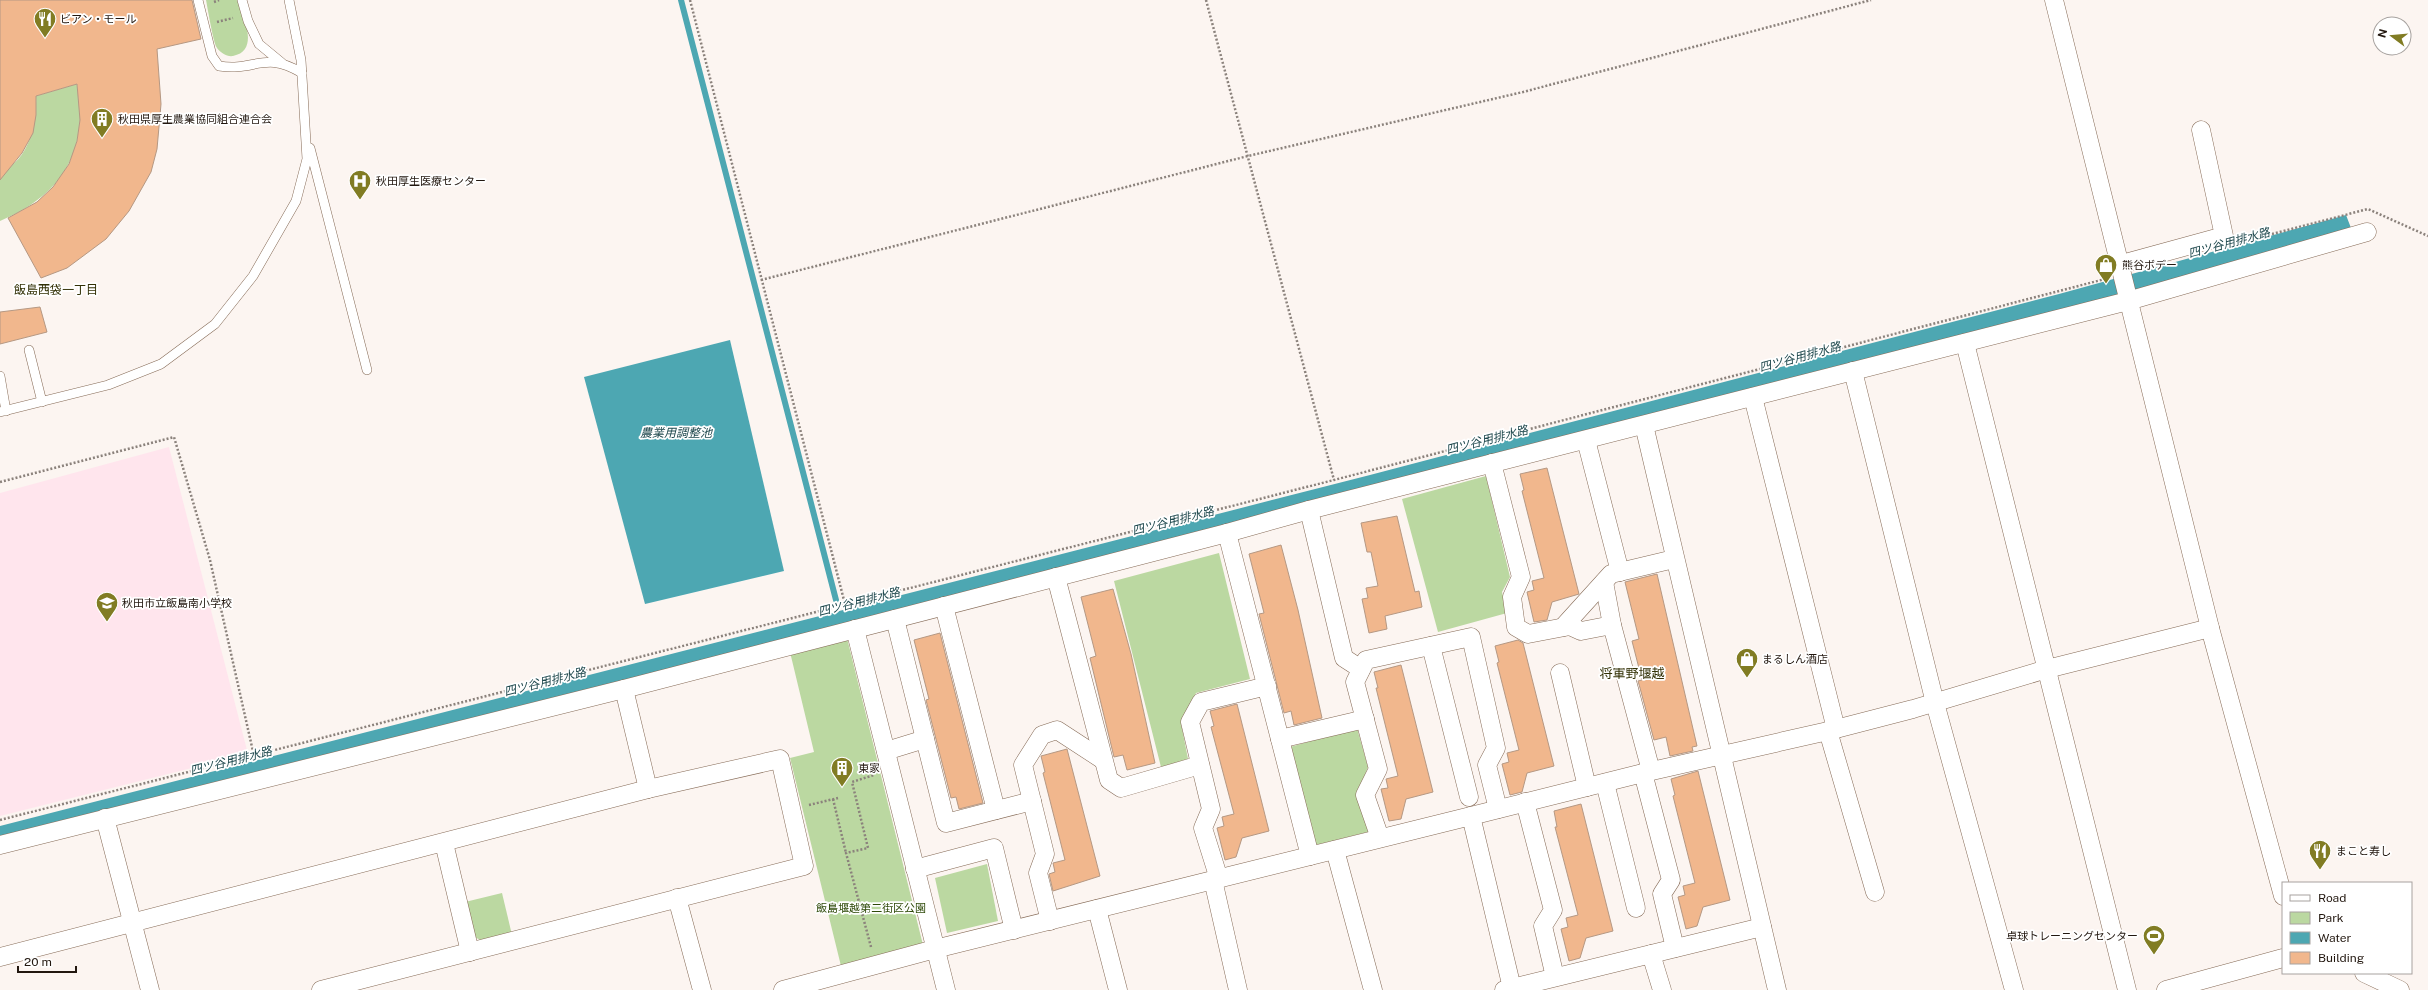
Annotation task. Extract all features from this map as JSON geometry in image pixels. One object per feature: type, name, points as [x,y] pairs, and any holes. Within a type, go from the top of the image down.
[{"type":"street","points":[[2054,0],[2210,628],[2282,892]]},
{"type":"street","points":[[2120,270],[2224,236],[2201,130]]},
{"type":"street","points":[[0,845],[624,689],[1228,533],[1309,510],[1965,343],[2367,232]]},
{"type":"street","points":[[1965,343],[2128,990]]},
{"type":"street","points":[[1853,371],[1935,703],[2014,990]]},
{"type":"street","points":[[1753,397],[1832,730],[1875,892]]},
{"type":"street","points":[[1644,425],[1674,559],[1723,756],[1778,990]]},
{"type":"street","points":[[1586,440],[1620,572]]},
{"type":"street","points":[[1492,463],[1521,577],[1512,597],[1516,627],[1528,634],[1570,626],[1581,631],[1612,625]]},
{"type":"street","points":[[1309,510],[1344,658],[1361,669]]},
{"type":"street","points":[[1228,533],[1310,856]]},
{"type":"street","points":[[1563,628],[1611,574],[1674,559]]},
{"type":"street","points":[[1056,577],[1108,780],[1121,788],[1200,764]]},
{"type":"street","points":[[1604,582],[1612,625],[1671,880],[1662,894],[1675,948]]},
{"type":"street","points":[[944,606],[996,810]]},
{"type":"street","points":[[895,619],[946,823],[1032,801]]},
{"type":"street","points":[[783,990],[828,984],[935,949],[1647,772],[1723,756],[1832,730],[1935,703],[2047,670],[2210,628]]},
{"type":"street","points":[[855,629],[946,990]]},
{"type":"street","points":[[1380,838],[1365,795],[1378,769],[1356,682],[1366,660],[1471,637],[1496,748],[1487,765],[1498,809]]},
{"type":"street","points":[[1431,646],[1469,797]]},
{"type":"street","points":[[1560,673],[1587,787]]},
{"type":"street","points":[[1238,990],[1216,879],[1203,828],[1211,809],[1190,722],[1201,702],[1267,686]]},
{"type":"street","points":[[624,689],[648,790]]},
{"type":"street","points":[[1280,739],[1365,719]]},
{"type":"street","points":[[1050,921],[1038,873],[1045,854],[1023,764],[1042,735],[1057,730],[1103,760]]},
{"type":"street","points":[[886,751],[925,739]]},
{"type":"street","points":[[0,957],[134,924],[648,790],[780,759],[804,866],[321,990]]},
{"type":"street","points":[[1605,783],[1636,908]]},
{"type":"street","points":[[1525,802],[1553,910],[1543,926],[1546,983]]},
{"type":"street","points":[[1471,816],[1508,989],[1546,983],[1651,954],[1762,927]]},
{"type":"street","points":[[104,818],[134,924],[150,990]]},
{"type":"street","points":[[444,843],[470,952]]},
{"type":"street","points":[[915,869],[994,848],[1014,930]]},
{"type":"street","points":[[1335,850],[1373,990]]},
{"type":"street","points":[[677,898],[702,990]]},
{"type":"street","points":[[1097,909],[1118,990]]},
{"type":"street","points":[[1651,954],[1662,990]]},
{"type":"street","points":[[2166,990],[2222,983],[2282,958]]},
{"type":"street","points":[[2366,974],[2400,990]]},
{"type":"lane","points":[[198,0],[212,56],[219,66],[234,68],[262,61],[282,63]]},
{"type":"lane","points":[[242,0],[259,44],[282,63],[302,73]]},
{"type":"lane","points":[[0,376],[3,411],[108,385],[161,364],[215,324],[253,276],[296,201],[307,159],[302,73],[289,0]]},
{"type":"lane","points":[[305,128],[367,370]]},
{"type":"lane","points":[[29,350],[42,402]]},
{"type":"path","points":[[690,0],[845,605]]},
{"type":"path","points":[[1206,0],[1334,480]]},
{"type":"path","points":[[761,280],[1248,156],[1523,92],[1871,0]]},
{"type":"path","points":[[204,24],[226,21],[246,12]]},
{"type":"path","points":[[0,820],[1334,480],[2120,270]]},
{"type":"path","points":[[0,482],[174,437],[210,560],[254,756]]},
{"type":"path","points":[[846,853],[868,848],[852,782]]},
{"type":"path","points":[[792,810],[838,798]]},
{"type":"path","points":[[833,799],[872,950]]},
{"type":"shaded area","name":"秋田市立飯島南小学校","points":[[169,447],[248,754],[0,816],[0,493]]},
{"type":"green space","points":[[206,0],[239,0],[248,32],[246,48],[241,53],[229,56],[222,53],[215,45]]},
{"type":"green space","points":[[77,84],[80,121],[72,156],[65,170],[44,195],[31,205],[0,221],[0,172],[10,167],[24,151],[33,129],[36,96]]},
{"type":"green space","points":[[1486,476],[1510,577],[1502,592],[1507,613],[1438,632],[1402,499]]},
{"type":"green space","points":[[1219,553],[1250,679],[1196,693],[1181,723],[1188,759],[1161,767],[1114,581]]},
{"type":"green space","name":"飯島堰越第二街区公園","points":[[847,638],[923,945],[841,966],[790,758],[814,752],[790,652]]},
{"type":"green space","points":[[1357,728],[1368,767],[1358,792],[1368,832],[1316,845],[1290,747]]},
{"type":"green space","points":[[987,864],[998,921],[947,933],[935,878]]},
{"type":"green space","points":[[502,893],[512,935],[482,941],[473,936],[465,902]]},
{"type":"water","name":"四ツ谷用排水路","points":[[2346,215],[2351,228],[2117,296],[846,625],[0,836],[0,826],[1370,475],[2059,294]]},
{"type":"water","name":"農業用調整池","points":[[730,340],[784,571],[645,604],[584,377]]},
{"type":"building","name":"秋田県厚生農業協同組合連合会","points":[[0,0],[192,0],[201,39],[157,49],[161,104],[157,149],[151,172],[129,211],[106,239],[67,268],[41,278],[8,218],[37,202],[53,187],[69,164],[77,141],[80,120],[77,84],[36,96],[36,115],[33,133],[22,153],[0,180]]},
{"type":"building","points":[[40,307],[47,332],[0,344],[0,312]]},
{"type":"building","points":[[1547,468],[1579,594],[1552,602],[1547,620],[1534,622],[1527,592],[1534,590],[1532,581],[1544,578],[1522,491],[1524,490],[1520,474]]},
{"type":"building","points":[[1397,516],[1415,592],[1419,591],[1422,607],[1385,616],[1387,629],[1369,633],[1362,599],[1368,598],[1366,588],[1378,586],[1371,552],[1367,552],[1361,523]]},
{"type":"building","points":[[1281,545],[1298,610],[1322,718],[1294,725],[1291,711],[1284,713],[1259,614],[1264,613],[1249,554]]},
{"type":"building","points":[[1657,574],[1697,746],[1692,747],[1693,751],[1670,756],[1666,737],[1654,740],[1638,681],[1642,680],[1632,641],[1639,639],[1625,582]]},
{"type":"building","points":[[1113,589],[1131,654],[1155,763],[1127,770],[1123,755],[1114,757],[1090,658],[1096,656],[1081,597]]},
{"type":"building","points":[[940,633],[983,803],[959,809],[956,797],[951,798],[926,700],[929,699],[914,640]]},
{"type":"building","points":[[1518,640],[1523,643],[1554,766],[1527,773],[1522,792],[1510,795],[1502,764],[1509,762],[1507,753],[1519,750],[1497,663],[1499,662],[1495,646]]},
{"type":"building","points":[[1401,665],[1433,792],[1406,799],[1401,819],[1389,821],[1381,789],[1388,788],[1386,779],[1398,776],[1376,688],[1378,688],[1374,672]]},
{"type":"building","points":[[1237,704],[1269,831],[1242,838],[1236,857],[1225,860],[1217,828],[1224,826],[1222,817],[1234,814],[1211,727],[1214,726],[1210,711]]},
{"type":"building","points":[[1067,749],[1100,876],[1053,891],[1049,874],[1055,872],[1053,863],[1065,860],[1043,773],[1045,772],[1041,756]]},
{"type":"building","points":[[1698,771],[1730,900],[1703,907],[1697,926],[1686,929],[1678,897],[1685,895],[1683,886],[1695,883],[1673,796],[1675,795],[1671,779]]},
{"type":"building","points":[[1581,804],[1613,931],[1586,938],[1580,958],[1569,961],[1561,929],[1568,927],[1566,918],[1578,915],[1555,827],[1557,827],[1554,811]]},
{"type":"waterway","points":[[681,0],[836,600]]},
{"type":"place","name":"ビアン・モール","points":[[45,38]]},
{"type":"place","name":"秋田県厚生農業協同組合連合会","points":[[102,138]]},
{"type":"place","name":"秋田厚生医療センター","points":[[360,200]]},
{"type":"place","name":"熊谷ボデー","points":[[2106,284]]},
{"type":"place","name":"秋田市立飯島南小学校","points":[[107,622]]},
{"type":"place","name":"まるしん酒店","points":[[1747,678]]},
{"type":"place","name":"東家","points":[[842,788]]},
{"type":"place","name":"まこと寿し","points":[[2320,870]]},
{"type":"place","name":"卓球トレーニングセンター","points":[[2154,956]]},
{"type":"district","name":"飯島西袋一丁目","points":[[56,290]]},
{"type":"district","name":"将軍野堰越","points":[[1632,673]]}]
